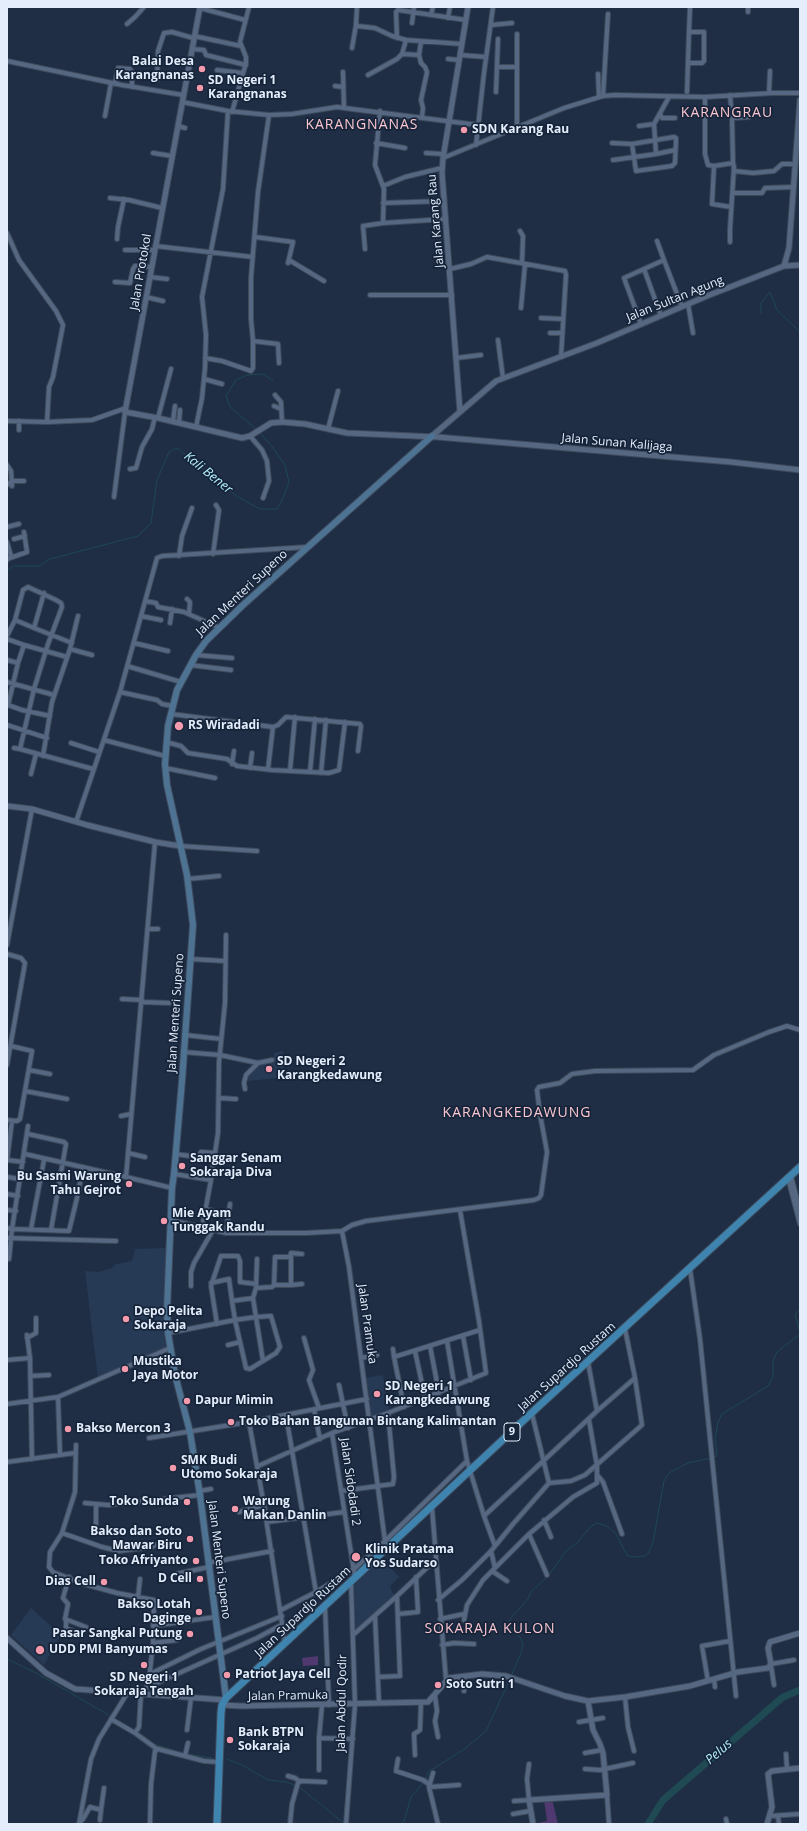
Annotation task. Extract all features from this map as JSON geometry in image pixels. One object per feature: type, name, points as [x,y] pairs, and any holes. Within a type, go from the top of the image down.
[{"type":"highway","name":"Jalan Supardjo Rustam","points":[[224,1701],[386,1549],[800,1167]]},
{"type":"highway","points":[[217,1824],[218,1762],[224,1701]]},
{"type":"main road","name":"Jalan Menteri Supeno","points":[[224,1701],[200,1493],[190,1432],[174,1375],[168,1333],[172,1188],[193,925],[188,879],[167,785],[165,756],[166,742],[173,706],[181,682],[196,655],[206,641],[432,436]]},
{"type":"street","points":[[127,24],[144,7]]},
{"type":"street","points":[[200,7],[245,20]]},
{"type":"street","name":"Jalan Protokol","points":[[125,410],[200,7]]},
{"type":"street","points":[[196,427],[206,358],[206,335],[202,300],[223,189],[230,111],[246,65],[246,57],[240,40],[249,7]]},
{"type":"street","points":[[352,48],[357,7]]},
{"type":"street","points":[[431,15],[432,7]]},
{"type":"street","points":[[448,18],[450,7]]},
{"type":"street","name":"Jalan Karang Rau","points":[[460,412],[442,168],[468,7]]},
{"type":"street","points":[[476,145],[486,57],[494,7]]},
{"type":"street","points":[[748,7],[748,12]]},
{"type":"street","points":[[687,94],[690,8]]},
{"type":"street","points":[[397,38],[397,10],[414,9],[431,15],[466,20]]},
{"type":"street","points":[[412,23],[414,9]]},
{"type":"street","points":[[601,96],[608,14]]},
{"type":"street","points":[[491,25],[512,23]]},
{"type":"street","points":[[356,25],[375,28],[397,38],[406,40],[462,44]]},
{"type":"street","points":[[157,80],[158,51],[164,33],[168,32],[241,46]]},
{"type":"street","points":[[688,63],[702,63],[704,61],[704,32],[689,32]]},
{"type":"street","points":[[517,128],[518,34]]},
{"type":"street","points":[[496,92],[498,39]]},
{"type":"street","points":[[402,54],[406,40]]},
{"type":"street","points":[[421,42],[419,55],[421,63],[427,72],[421,100],[423,108],[422,117]]},
{"type":"street","points":[[192,49],[204,50],[206,55],[246,65]]},
{"type":"street","points":[[368,76],[402,54],[419,55]]},
{"type":"street","points":[[448,59],[486,57]]},
{"type":"street","points":[[7,61],[132,87],[183,95]]},
{"type":"street","points":[[498,67],[517,67]]},
{"type":"street","points":[[105,116],[118,68],[130,69],[132,74],[132,87]]},
{"type":"street","points":[[217,70],[244,73]]},
{"type":"street","points":[[769,93],[770,71]]},
{"type":"street","points":[[343,72],[344,108]]},
{"type":"street","points":[[598,74],[601,96]]},
{"type":"street","points":[[335,86],[343,87]]},
{"type":"street","points":[[426,153],[443,156],[476,145],[558,111],[601,96],[615,94],[669,97],[687,94],[705,97],[769,93],[800,93]]},
{"type":"street","points":[[730,95],[734,171],[734,193],[731,207],[730,242]]},
{"type":"street","points":[[656,154],[654,124],[669,97]]},
{"type":"street","points":[[705,97],[706,158],[708,165],[714,166],[733,163]]},
{"type":"street","points":[[784,266],[789,248],[794,187],[794,164],[800,100]]},
{"type":"street","points":[[182,102],[230,111],[269,114],[292,114],[332,108],[344,108],[380,111],[478,125]]},
{"type":"street","points":[[380,111],[375,165],[383,186],[384,223]]},
{"type":"street","points":[[206,358],[222,361],[252,371],[253,368],[251,298],[253,257],[258,192],[269,114]]},
{"type":"street","points":[[660,114],[662,118],[675,118]]},
{"type":"street","points":[[732,118],[749,117]]},
{"type":"street","points":[[639,126],[654,124]]},
{"type":"street","points":[[178,126],[185,128]]},
{"type":"street","points":[[612,143],[632,144],[675,137],[675,164],[672,166],[637,172],[632,144]]},
{"type":"street","points":[[376,143],[405,148]]},
{"type":"street","points":[[614,160],[634,158],[676,150]]},
{"type":"street","points":[[153,153],[172,156]]},
{"type":"street","points":[[734,171],[753,173],[774,171],[782,164],[794,164]]},
{"type":"street","points":[[714,166],[712,204],[731,207]]},
{"type":"street","points":[[383,186],[405,177],[442,168]]},
{"type":"street","points":[[734,193],[762,193],[765,188],[794,187]]},
{"type":"street","points":[[110,198],[124,199],[162,208]]},
{"type":"street","points":[[117,239],[118,226],[124,199]]},
{"type":"street","points":[[384,203],[444,201]]},
{"type":"street","points":[[365,249],[362,231],[363,226],[384,223],[446,219]]},
{"type":"street","points":[[520,231],[523,236],[524,263],[521,308]]},
{"type":"street","points":[[7,232],[19,260],[56,311],[63,325],[54,377],[49,387],[47,422]]},
{"type":"street","points":[[255,237],[294,242],[289,259],[324,281]]},
{"type":"street","points":[[657,241],[682,306]]},
{"type":"street","points":[[125,250],[155,248],[211,251],[253,257]]},
{"type":"street","points":[[450,269],[471,264],[487,257],[565,271],[561,357]]},
{"type":"street","points":[[641,324],[624,279],[625,277],[664,260]]},
{"type":"street","name":"Jalan Sultan Agung","points":[[432,436],[491,384],[503,378],[561,357],[682,306],[784,266],[800,265]]},
{"type":"street","points":[[115,282],[130,282],[135,266],[152,267]]},
{"type":"street","points":[[644,269],[661,316]]},
{"type":"street","points":[[150,277],[167,279]]},
{"type":"street","points":[[370,296],[452,295]]},
{"type":"street","points":[[146,297],[163,301]]},
{"type":"street","points":[[688,304],[693,333]]},
{"type":"street","points":[[541,318],[563,319]]},
{"type":"street","points":[[550,333],[562,333]]},
{"type":"street","points":[[498,340],[503,378]]},
{"type":"street","points":[[252,342],[278,344],[279,363]]},
{"type":"street","points":[[456,358],[481,355]]},
{"type":"street","points":[[130,469],[135,469],[137,467],[142,447],[152,429],[171,369]]},
{"type":"street","points":[[204,379],[222,384]]},
{"type":"street","points":[[328,429],[338,391]]},
{"type":"street","points":[[7,421],[47,422],[92,420],[125,410],[239,438],[251,435],[274,422],[282,422],[281,402],[275,395]]},
{"type":"street","points":[[173,421],[175,406]]},
{"type":"street","points":[[274,406],[281,409]]},
{"type":"street","points":[[114,497],[125,410]]},
{"type":"street","points":[[179,423],[180,410]]},
{"type":"street","points":[[19,421],[19,430]]},
{"type":"street","name":"Jalan Sunan Kalijaga","points":[[282,422],[360,434],[432,436],[731,462],[800,470]]},
{"type":"street","points":[[251,435],[265,455],[269,468],[269,481],[263,498]]},
{"type":"street","points":[[7,465],[12,481],[9,485]]},
{"type":"street","points":[[12,481],[24,481]]},
{"type":"street","points":[[213,554],[219,510],[216,505]]},
{"type":"street","points":[[179,556],[182,536],[192,508]]},
{"type":"street","points":[[7,527],[19,524]]},
{"type":"street","points":[[7,542],[9,559],[27,552],[24,534],[14,540]]},
{"type":"street","points":[[76,822],[120,692],[157,558],[162,556],[308,547]]},
{"type":"street","points":[[20,749],[34,689],[46,651],[51,635],[62,605],[44,593],[30,587],[26,588],[23,590],[15,620],[7,638],[24,645],[46,651],[66,656]]},
{"type":"street","points":[[34,628],[44,593]]},
{"type":"street","points":[[187,599],[190,602],[189,614]]},
{"type":"street","points":[[145,601],[156,603],[158,607],[189,614],[220,628]]},
{"type":"street","points":[[170,623],[172,609]]},
{"type":"street","points":[[43,756],[54,695],[66,656],[72,643],[78,616]]},
{"type":"street","points":[[141,616],[161,620]]},
{"type":"street","points":[[15,620],[72,643]]},
{"type":"street","points":[[134,643],[168,651]]},
{"type":"street","points":[[24,645],[8,705],[29,712],[50,716]]},
{"type":"street","points":[[70,649],[92,655]]},
{"type":"street","points":[[196,655],[232,658]]},
{"type":"street","points":[[7,660],[18,663]]},
{"type":"street","points":[[190,665],[231,670]]},
{"type":"street","points":[[127,666],[181,682]]},
{"type":"street","points":[[7,682],[54,695]]},
{"type":"street","points":[[120,692],[157,700],[162,704],[173,706]]},
{"type":"street","points":[[171,714],[273,727],[278,725],[286,717],[361,724],[358,751]]},
{"type":"street","points":[[290,771],[295,717]]},
{"type":"street","points":[[310,772],[315,719]]},
{"type":"street","points":[[321,773],[326,720]]},
{"type":"street","points":[[166,742],[181,746],[188,753],[227,759],[234,765],[250,768],[321,773],[340,770],[345,722]]},
{"type":"street","points":[[7,725],[47,738]]},
{"type":"street","points":[[268,769],[273,727]]},
{"type":"street","points":[[104,740],[165,756]]},
{"type":"street","points":[[71,743],[99,752]]},
{"type":"street","points":[[14,748],[94,769]]},
{"type":"street","points":[[232,764],[234,752]]},
{"type":"street","points":[[250,768],[252,753]]},
{"type":"street","points":[[31,774],[36,754]]},
{"type":"street","points":[[166,768],[215,778]]},
{"type":"street","points":[[7,806],[32,809],[155,842],[180,846],[257,851]]},
{"type":"street","points":[[7,945],[32,809]]},
{"type":"street","points":[[126,1177],[155,842]]},
{"type":"street","points":[[188,879],[219,876]]},
{"type":"street","points":[[148,929],[158,929]]},
{"type":"street","points":[[202,1228],[218,1133],[226,935]]},
{"type":"street","points":[[7,954],[21,958],[25,963],[7,1065]]},
{"type":"street","points":[[190,959],[225,961]]},
{"type":"street","points":[[122,999],[169,1003]]},
{"type":"street","points":[[171,1220],[226,1233],[306,1233],[342,1231],[352,1225],[366,1221],[534,1200],[540,1197],[547,1149],[540,1114],[537,1090],[539,1087],[560,1083],[572,1074],[595,1071],[693,1070],[714,1054],[783,1027],[790,1027],[800,1030]]},
{"type":"street","points":[[185,1035],[221,1039]]},
{"type":"street","points":[[7,1120],[12,1121],[20,1119],[32,1051],[11,1046]]},
{"type":"street","points":[[184,1052],[220,1055],[258,1063],[272,1060]]},
{"type":"street","points":[[245,1089],[244,1083],[246,1075],[258,1063]]},
{"type":"street","points":[[29,1070],[50,1074]]},
{"type":"street","points":[[25,1091],[67,1099]]},
{"type":"street","points":[[220,1098],[236,1099]]},
{"type":"street","points":[[121,1116],[132,1114]]},
{"type":"street","points":[[12,1121],[7,1160],[23,1162]]},
{"type":"street","points":[[9,1259],[9,1229],[16,1211],[28,1126]]},
{"type":"street","points":[[28,1134],[65,1142],[66,1148],[51,1230]]},
{"type":"street","points":[[175,1154],[198,1157],[201,1152],[214,1153]]},
{"type":"street","points":[[128,1153],[145,1157]]},
{"type":"street","points":[[25,1154],[44,1160],[83,1167],[90,1170],[172,1188]]},
{"type":"street","points":[[31,1229],[44,1160]]},
{"type":"street","points":[[9,1229],[67,1231],[70,1229],[83,1167]]},
{"type":"street","points":[[81,1176],[90,1170]]},
{"type":"street","points":[[174,1174],[211,1180]]},
{"type":"street","points":[[7,1177],[20,1179]]},
{"type":"street","points":[[790,1177],[800,1210]]},
{"type":"street","points":[[790,1177],[800,1224]]},
{"type":"street","points":[[7,1194],[18,1196]]},
{"type":"street","points":[[226,1233],[230,1204]]},
{"type":"street","points":[[206,1209],[221,1213]]},
{"type":"street","points":[[7,1210],[16,1211]]},
{"type":"street","points":[[258,1466],[332,1433],[404,1407],[471,1380],[486,1372],[460,1210]]},
{"type":"street","points":[[191,1286],[191,1272],[194,1263],[212,1230]]},
{"type":"street","name":"Jalan Pramuka","points":[[342,1231],[349,1267],[362,1358],[386,1549]]},
{"type":"street","points":[[9,1238],[116,1241]]},
{"type":"street","points":[[290,1285],[291,1253],[302,1254]]},
{"type":"street","points":[[217,1324],[211,1295],[211,1283],[222,1256],[230,1255],[239,1258],[240,1282],[256,1286],[272,1287],[274,1285],[302,1284]]},
{"type":"street","points":[[274,1285],[275,1257],[290,1257]]},
{"type":"street","points":[[257,1259],[256,1286],[253,1298],[263,1361]]},
{"type":"street","points":[[690,1268],[700,1339],[736,1696]]},
{"type":"street","points":[[168,1333],[236,1320],[271,1316],[280,1342],[279,1351],[250,1369],[247,1368],[240,1342],[236,1320],[232,1301],[229,1279],[211,1283]]},
{"type":"street","points":[[232,1301],[253,1298]]},
{"type":"street","points":[[32,1459],[30,1421],[30,1358],[27,1336],[36,1332],[36,1318]]},
{"type":"street","points":[[438,1600],[462,1580],[496,1546],[549,1483],[580,1478],[597,1466],[642,1425],[635,1378],[625,1329]]},
{"type":"street","points":[[394,1357],[480,1330]]},
{"type":"street","points":[[463,1336],[471,1380]]},
{"type":"street","points":[[304,1338],[313,1370],[309,1380],[316,1408],[320,1439]]},
{"type":"street","points":[[447,1341],[467,1461],[484,1516],[496,1546]]},
{"type":"street","points":[[228,1345],[240,1342]]},
{"type":"street","points":[[430,1346],[439,1393]]},
{"type":"street","points":[[7,1404],[58,1397],[170,1348]]},
{"type":"street","points":[[394,1349],[394,1357],[404,1407]]},
{"type":"street","points":[[415,1351],[425,1398]]},
{"type":"street","points":[[362,1358],[377,1355]]},
{"type":"street","points":[[7,1360],[30,1358]]},
{"type":"street","points":[[588,1362],[598,1411]]},
{"type":"street","points":[[30,1376],[49,1375]]},
{"type":"street","points":[[484,1516],[635,1378]]},
{"type":"street","points":[[339,1385],[348,1428]]},
{"type":"street","points":[[58,1397],[60,1454]]},
{"type":"street","points":[[149,1438],[249,1422],[366,1399]]},
{"type":"street","points":[[341,1491],[378,1485],[391,1485],[394,1482],[388,1413]]},
{"type":"street","points":[[532,1414],[549,1483]]},
{"type":"street","points":[[286,1415],[316,1592]]},
{"type":"street","points":[[464,1620],[467,1605],[480,1584],[494,1569],[544,1520],[573,1497],[597,1482],[597,1466],[588,1420]]},
{"type":"street","points":[[249,1422],[272,1550],[285,1643]]},
{"type":"street","name":"Jalan Sidodadi 2","points":[[332,1433],[354,1569]]},
{"type":"street","points":[[76,1445],[75,1492],[62,1533],[50,1552],[49,1567],[53,1572],[102,1589],[154,1600],[153,1642],[150,1674],[146,1688]]},
{"type":"street","points":[[7,1462],[75,1453]]},
{"type":"street","points":[[281,1610],[316,1592],[354,1569],[467,1461]]},
{"type":"street","points":[[598,1476],[603,1482],[622,1534]]},
{"type":"street","points":[[85,1503],[96,1505],[200,1493],[211,1489]]},
{"type":"street","points":[[96,1505],[96,1527]]},
{"type":"street","points":[[239,1512],[264,1505]]},
{"type":"street","points":[[432,1508],[438,1600],[446,1680]]},
{"type":"street","points":[[267,1522],[344,1512]]},
{"type":"street","points":[[544,1520],[551,1537]]},
{"type":"street","points":[[62,1533],[118,1551],[152,1547],[155,1545]]},
{"type":"street","points":[[528,1534],[547,1575]]},
{"type":"street","points":[[176,1574],[272,1550]]},
{"type":"street","points":[[491,1551],[494,1569],[508,1581]]},
{"type":"street","points":[[353,1635],[435,1560]]},
{"type":"street","name":"Jalan Abdul Qodir","points":[[346,1822],[353,1739],[354,1569]]},
{"type":"street","points":[[398,1614],[418,1612],[416,1576]]},
{"type":"street","points":[[69,1578],[63,1598],[63,1600],[68,1603],[65,1617],[66,1628],[75,1632]]},
{"type":"street","points":[[138,1597],[140,1579]]},
{"type":"street","points":[[338,1579],[345,1588]]},
{"type":"street","points":[[378,1676],[400,1676],[397,1596]]},
{"type":"street","points":[[325,1606],[329,1705]]},
{"type":"street","points":[[440,1619],[464,1614]]},
{"type":"street","points":[[150,1674],[218,1642],[282,1616]]},
{"type":"street","points":[[375,1616],[379,1703]]},
{"type":"street","points":[[154,1626],[215,1617]]},
{"type":"street","points":[[66,1620],[86,1627]]},
{"type":"street","points":[[136,1732],[140,1693],[146,1688],[220,1656],[283,1624]]},
{"type":"street","points":[[774,1685],[768,1648],[770,1642],[800,1633]]},
{"type":"street","name":"Jalan Pramuka","points":[[7,1638],[46,1673],[67,1686],[83,1690],[128,1692],[224,1701],[241,1706],[421,1702]]},
{"type":"street","points":[[153,1642],[177,1640]]},
{"type":"street","points":[[708,1681],[702,1646],[730,1641]]},
{"type":"street","points":[[442,1644],[474,1644]]},
{"type":"street","points":[[415,1755],[414,1734],[420,1730],[421,1702],[430,1701],[446,1680],[453,1676],[482,1674],[506,1676],[565,1696],[588,1700],[625,1697],[673,1690],[733,1673],[768,1668],[771,1665],[794,1660]]},
{"type":"street","points":[[464,1676],[464,1691]]},
{"type":"street","points":[[714,1679],[715,1687]]},
{"type":"street","points":[[80,1823],[91,1759],[99,1739],[128,1692]]},
{"type":"street","points":[[435,1696],[437,1711],[435,1720],[438,1737]]},
{"type":"street","points":[[625,1697],[628,1727],[634,1751]]},
{"type":"street","points":[[187,1730],[191,1698]]},
{"type":"street","points":[[588,1700],[591,1720],[602,1750],[609,1824]]},
{"type":"street","points":[[319,1770],[319,1738],[322,1705]]},
{"type":"street","points":[[112,1718],[136,1732],[157,1749],[218,1762]]},
{"type":"street","points":[[579,1722],[603,1718]]},
{"type":"street","points":[[319,1738],[353,1739]]},
{"type":"street","points":[[185,1754],[188,1743]]},
{"type":"street","points":[[150,1824],[152,1763],[157,1749]]},
{"type":"street","points":[[585,1753],[602,1750]]},
{"type":"street","points":[[786,1754],[787,1769]]},
{"type":"street","points":[[398,1759],[396,1771],[427,1784],[460,1785]]},
{"type":"street","points":[[585,1769],[605,1769],[633,1763]]},
{"type":"street","points":[[529,1764],[527,1779],[530,1811],[533,1824]]},
{"type":"street","points":[[767,1824],[772,1808],[768,1774],[772,1771],[800,1768]]},
{"type":"street","points":[[434,1773],[427,1784],[438,1824]]},
{"type":"street","points":[[288,1776],[295,1778],[297,1785],[290,1824]]},
{"type":"street","points":[[297,1785],[325,1782]]},
{"type":"street","points":[[100,1820],[104,1788]]},
{"type":"street","points":[[514,1801],[607,1795]]},
{"type":"street","points":[[80,1823],[90,1807],[101,1810]]},
{"type":"street","points":[[513,1814],[530,1811]]},
{"type":"street","points":[[770,1816],[800,1814]]},
{"type":"street","points":[[778,1816],[779,1824]]},
{"type":"street","points":[[726,1819],[727,1824]]},
{"type":"shaded area","name":"SD Negeri 2 Karangkedawung","points":[[283,1051],[285,1077],[248,1081],[249,1073],[263,1062],[274,1060],[274,1053]]},
{"type":"shaded area","name":"Depo Pelita Sokaraja","points":[[170,1248],[167,1348],[98,1379],[85,1271],[98,1272],[112,1268],[116,1264],[132,1261],[135,1249]]},
{"type":"shaded area","name":"SD Negeri 1 Karangkedawung","points":[[383,1375],[389,1410],[371,1417],[365,1378]]},
{"type":"shaded area","points":[[382,1559],[399,1577],[390,1586],[392,1592],[396,1596],[356,1632],[354,1585]]},
{"type":"shaded area","name":"UDD PMI Banyumas","points":[[31,1608],[61,1635],[44,1665],[11,1635]]},
{"type":"shaded area","points":[[318,1656],[318,1665],[303,1666],[302,1658]]},
{"type":"shaded area","points":[[552,1799],[558,1824],[534,1824],[547,1821],[544,1800]]},
{"type":"waterway","points":[[761,313],[761,303],[770,292],[777,310],[800,332]]},
{"type":"waterway","name":"Kali Bener","points":[[257,430],[230,407],[226,396],[236,380],[247,375],[264,374],[273,381]]},
{"type":"waterway","name":"Kali Bener","points":[[7,571],[14,566],[39,566],[50,559],[138,536],[151,523],[157,480],[169,452],[177,448],[238,497],[260,509],[277,509],[289,482],[285,465],[270,444],[259,432]]},
{"type":"waterway","points":[[800,1310],[795,1314],[800,1332]]},
{"type":"waterway","points":[[714,1457],[717,1456],[715,1439],[718,1422],[722,1414],[768,1386],[773,1377],[773,1361],[777,1352],[800,1334]]},
{"type":"waterway","points":[[549,1575],[566,1551],[578,1542],[590,1527],[597,1523],[607,1526],[616,1534],[627,1555],[631,1557],[645,1556],[649,1552],[653,1542],[664,1481],[669,1473],[688,1463],[711,1458]]},
{"type":"waterway","points":[[511,1676],[521,1653],[523,1644],[520,1637],[513,1632],[510,1626],[510,1619],[528,1599],[531,1592],[547,1577]]},
{"type":"waterway","points":[[7,1659],[36,1673],[112,1717]]},
{"type":"waterway","points":[[426,1780],[428,1772],[463,1750],[486,1731],[510,1679]]},
{"type":"waterway","name":"Pelus","points":[[648,1824],[663,1800],[783,1697],[800,1690]]},
{"type":"waterway","points":[[153,1744],[184,1753]]},
{"type":"waterway","points":[[187,1754],[212,1758]]},
{"type":"waterway","points":[[227,1759],[244,1766],[268,1780],[287,1782],[296,1786]]},
{"type":"waterway","points":[[401,1824],[404,1821],[411,1797],[424,1782]]},
{"type":"waterway","points":[[299,1787],[345,1824]]},
{"type":"place","name":"Balai Desa Karangnanas","points":[[202,69]]},
{"type":"place","name":"SD Negeri 1 Karangnanas","points":[[200,88]]},
{"type":"place","name":"SDN Karang Rau","points":[[464,130]]},
{"type":"place","name":"RS Wiradadi","points":[[179,726]]},
{"type":"place","name":"SD Negeri 2 Karangkedawung","points":[[269,1069]]},
{"type":"place","name":"Sanggar Senam Sokaraja Diva","points":[[182,1166]]},
{"type":"place","name":"Bu Sasmi Warung Tahu Gejrot","points":[[129,1184]]},
{"type":"place","name":"Mie Ayam Tunggak Randu","points":[[164,1221]]},
{"type":"place","name":"Depo Pelita Sokaraja","points":[[126,1319]]},
{"type":"place","name":"Mustika Jaya Motor","points":[[125,1369]]},
{"type":"place","name":"SD Negeri 1 Karangkedawung","points":[[377,1394]]},
{"type":"place","name":"Dapur Mimin","points":[[187,1401]]},
{"type":"place","name":"Toko Bahan Bangunan Bintang Kalimantan","points":[[231,1422]]},
{"type":"place","name":"Bakso Mercon 3","points":[[68,1429]]},
{"type":"place","name":"SMK Budi Utomo Sokaraja","points":[[173,1468]]},
{"type":"place","name":"Toko Sunda","points":[[187,1502]]},
{"type":"place","name":"Warung Makan Danlin","points":[[235,1509]]},
{"type":"place","name":"Bakso dan Soto Mawar Biru","points":[[190,1539]]},
{"type":"place","name":"Klinik Pratama Yos Sudarso","points":[[356,1557]]},
{"type":"place","name":"Toko Afriyanto","points":[[196,1561]]},
{"type":"place","name":"D Cell","points":[[200,1579]]},
{"type":"place","name":"Dias Cell","points":[[104,1582]]},
{"type":"place","name":"Bakso Lotah Daginge","points":[[199,1612]]},
{"type":"place","name":"Pasar Sangkal Putung","points":[[190,1634]]},
{"type":"place","name":"UDD PMI Banyumas","points":[[40,1650]]},
{"type":"place","name":"SD Negeri 1 Sokaraja Tengah","points":[[144,1665]]},
{"type":"place","name":"Patriot Jaya Cell","points":[[227,1675]]},
{"type":"place","name":"Soto Sutri 1","points":[[438,1685]]},
{"type":"place","name":"Bank BTPN Sokaraja","points":[[230,1740]]},
{"type":"district","name":"KARANGRAU","points":[[727,113]]},
{"type":"district","name":"KARANGNANAS","points":[[362,125]]},
{"type":"district","name":"KARANGKEDAWUNG","points":[[517,1113]]},
{"type":"district","name":"SOKARAJA KULON","points":[[490,1629]]}]
